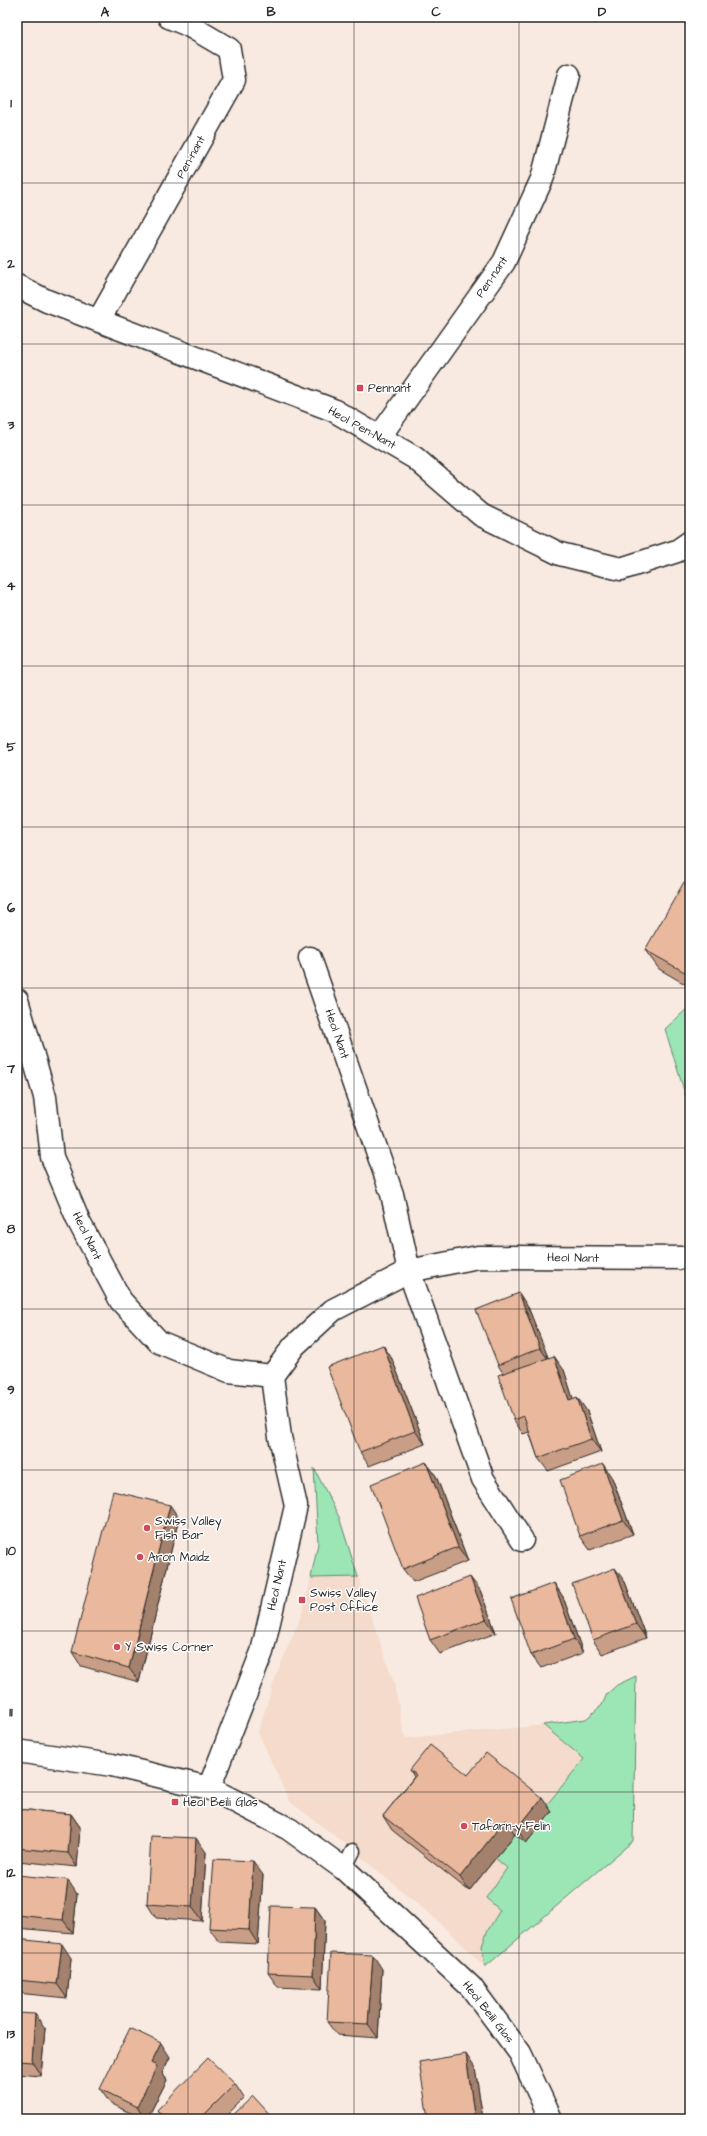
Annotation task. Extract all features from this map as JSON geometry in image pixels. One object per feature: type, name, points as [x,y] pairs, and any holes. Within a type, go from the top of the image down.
[{"type":"street","name":"Pen-nant","points":[[99,320],[234,80],[229,49],[188,25],[168,17]]},
{"type":"street","name":"Pen-nant","points":[[380,436],[504,262],[542,179],[568,75]]},
{"type":"street","name":"Heol Pen-Nant","points":[[17,286],[47,301],[333,410],[380,436],[415,458],[481,516],[560,554],[621,569],[677,551],[690,542]]},
{"type":"street","name":"Heol Nant","points":[[310,958],[392,1194],[409,1271],[483,1479],[522,1540]]},
{"type":"street","name":"Heol Nant","points":[[17,1000],[45,1097],[52,1157],[79,1222],[121,1301],[159,1342],[229,1371],[272,1376]]},
{"type":"street","name":"Heol Nant","points":[[209,1788],[262,1652],[296,1506],[280,1436],[272,1376],[294,1346],[333,1310],[409,1271],[478,1257],[690,1258]]},
{"type":"street","name":"Heol Beili Glas","points":[[17,1751],[112,1765],[209,1788],[349,1860],[471,1987],[520,2053],[551,2119]]},
{"type":"shaded area","points":[[358,1577],[394,1683],[405,1738],[535,1726],[586,1719],[602,1705],[607,1694],[617,1685],[636,1676],[633,1841],[485,1967],[437,1920],[339,1839],[289,1801],[258,1732],[277,1673],[303,1611],[311,1578]]},
{"type":"green space","points":[[690,1006],[690,1110],[665,1029]]},
{"type":"green space","points":[[314,1468],[339,1517],[358,1577],[311,1578],[318,1543]]},
{"type":"green space","points":[[636,1676],[633,1841],[485,1967],[482,1946],[487,1932],[500,1910],[486,1898],[507,1868],[495,1858],[515,1834],[527,1843],[545,1807],[584,1759],[543,1725],[586,1719],[602,1705],[607,1694],[617,1685]]},
{"type":"building","points":[[684,882],[690,886],[690,975],[645,950]]},
{"type":"building","points":[[519,1293],[540,1348],[498,1365],[476,1310]]},
{"type":"building","points":[[383,1345],[415,1431],[360,1452],[327,1367]]},
{"type":"building","points":[[554,1356],[569,1400],[577,1397],[591,1439],[538,1458],[524,1416],[514,1420],[498,1375]]},
{"type":"building","points":[[426,1462],[458,1547],[403,1569],[371,1484]]},
{"type":"building","points":[[603,1464],[623,1520],[580,1536],[560,1480]]},
{"type":"building","points":[[113,1491],[170,1505],[129,1668],[72,1652]]},
{"type":"building","points":[[615,1568],[636,1624],[593,1640],[572,1584]]},
{"type":"building","points":[[470,1577],[486,1619],[430,1640],[415,1598]]},
{"type":"building","points":[[554,1583],[574,1639],[531,1655],[511,1599]]},
{"type":"building","points":[[430,1745],[468,1775],[486,1753],[542,1798],[517,1829],[505,1820],[460,1877],[383,1816],[416,1775],[410,1770]]},
{"type":"building","points":[[17,1809],[71,1814],[68,1853],[17,1848]]},
{"type":"building","points":[[151,1836],[196,1838],[192,1907],[147,1904]]},
{"type":"building","points":[[214,1859],[253,1861],[249,1930],[209,1928]]},
{"type":"building","points":[[17,1875],[68,1880],[63,1920],[17,1915]]},
{"type":"building","points":[[271,1906],[315,1907],[313,1975],[268,1973]]},
{"type":"building","points":[[17,1939],[62,1944],[57,1984],[17,1980]]},
{"type":"building","points":[[331,1953],[373,1955],[368,2024],[327,2022]]},
{"type":"building","points":[[17,2013],[35,2014],[32,2062],[17,2061]]},
{"type":"building","points":[[130,2028],[161,2043],[151,2063],[157,2066],[137,2107],[100,2089]]},
{"type":"building","points":[[466,2054],[474,2115],[452,2119],[428,2119],[419,2062]]},
{"type":"building","points":[[208,2058],[235,2084],[200,2119],[166,2119],[157,2110]]},
{"type":"building","points":[[253,2096],[274,2119],[229,2119]]},
{"type":"place","name":"Pennant","points":[[360,388]]},
{"type":"place","name":"Swiss Valley Fish Bar","points":[[147,1528]]},
{"type":"place","name":"Aron Maidz","points":[[140,1557]]},
{"type":"place","name":"Swiss Valley Post Office","points":[[302,1600]]},
{"type":"place","name":"Y Swiss Corner","points":[[117,1647]]},
{"type":"place","name":"Heol Beili Glas","points":[[175,1802]]},
{"type":"place","name":"Tafarn-y-Felin","points":[[464,1826]]}]
